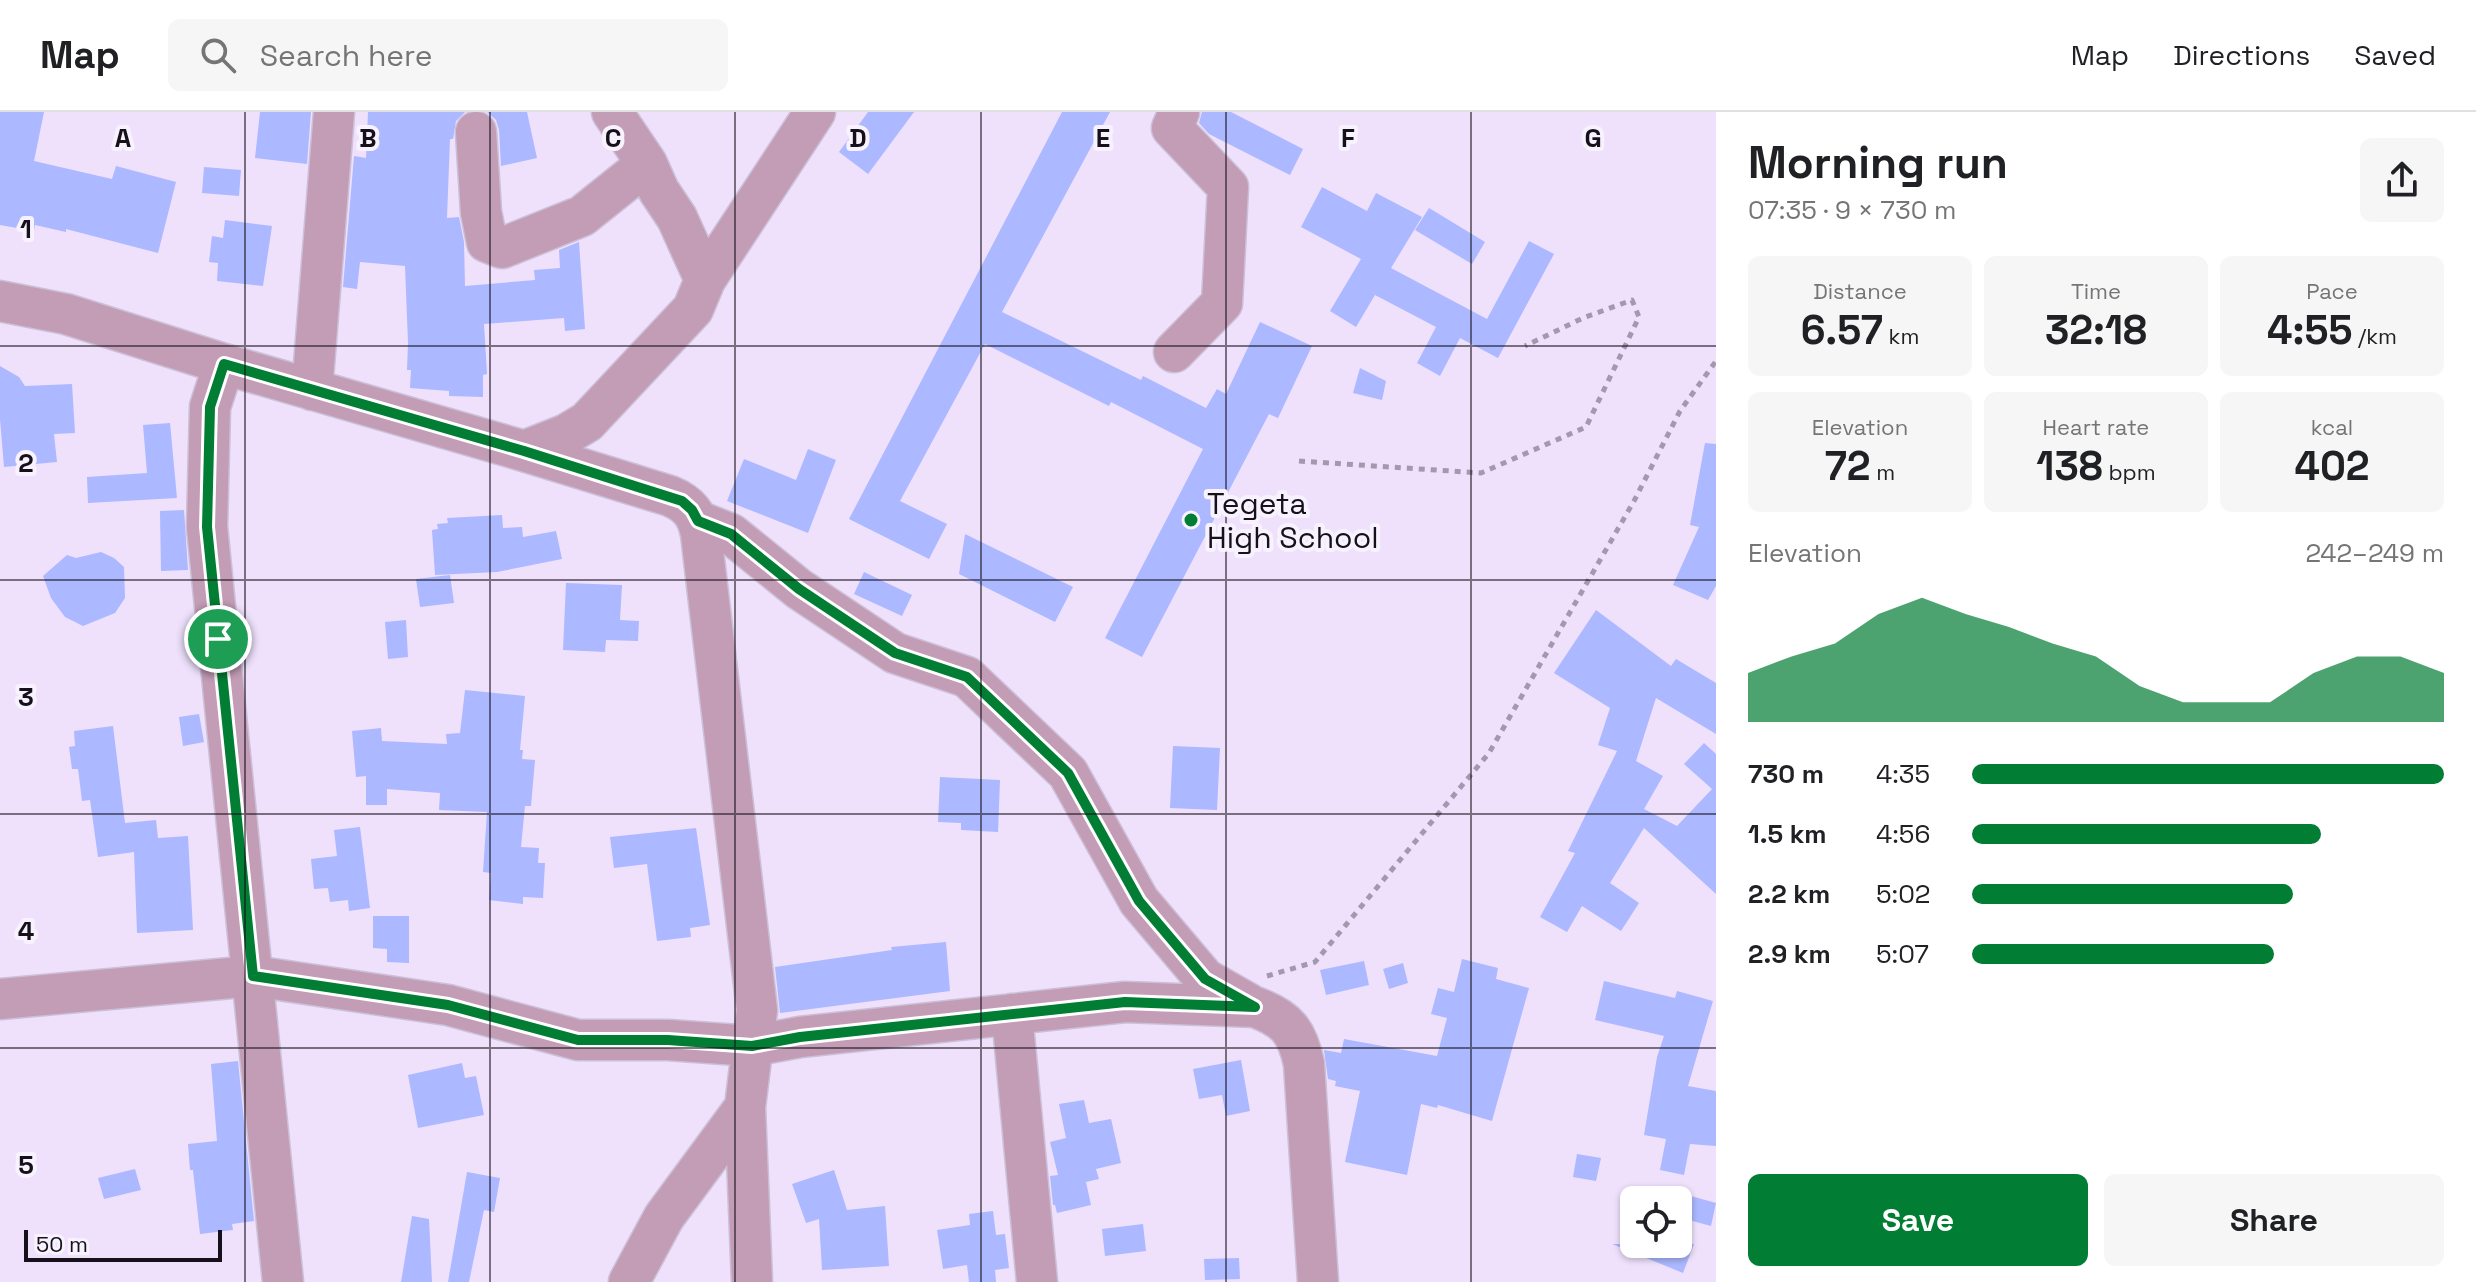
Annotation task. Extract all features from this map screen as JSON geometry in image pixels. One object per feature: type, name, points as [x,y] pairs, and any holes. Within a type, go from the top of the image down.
[{"type":"street","points":[[312,390],[334,112]]},
{"type":"street","points":[[612,112],[647,164],[659,191],[677,218],[705,280]]},
{"type":"street","points":[[524,451],[567,434],[587,422],[693,309],[705,280],[815,112]]},
{"type":"street","points":[[1174,352],[1222,303],[1228,187],[1172,128],[1179,112]]},
{"type":"street","points":[[476,132],[481,212],[487,242],[502,248],[582,216],[647,164]]},
{"type":"street","points":[[0,301],[66,314],[224,364],[524,451],[670,496],[692,510],[698,521],[757,1010],[745,1107],[752,1282]]},
{"type":"street","points":[[224,364],[210,407],[207,527],[283,1282]]},
{"type":"street","points":[[698,521],[731,534],[799,589],[895,653],[967,677],[1068,773],[1139,901],[1205,979],[1257,992],[1274,1014],[1290,1027],[1300,1045],[1304,1064],[1318,1282]]},
{"type":"street","points":[[0,999],[253,976],[448,1005],[578,1040],[668,1040],[752,1046],[800,1037],[1012,1014],[1257,992]]},
{"type":"street","points":[[1012,1014],[1037,1282]]},
{"type":"street","points":[[629,1282],[664,1217],[745,1107]]},
{"type":"path","points":[[1299,461],[1481,473],[1586,427],[1639,317],[1632,300],[1583,318],[1525,346]]},
{"type":"path","points":[[1257,992],[1273,975],[1315,962],[1489,753],[1634,501],[1680,411],[1716,361]]},
{"type":"building","points":[[0,112],[44,112],[34,161],[112,179],[116,166],[176,182],[158,253],[66,229],[66,232],[35,225],[34,231],[0,225]]},
{"type":"building","points":[[260,112],[311,112],[307,164],[255,158]]},
{"type":"building","points":[[368,112],[465,112],[456,121],[453,139],[450,139],[447,218],[459,217],[464,242],[465,286],[535,280],[534,270],[560,268],[559,250],[579,242],[585,329],[565,331],[564,318],[484,324],[487,374],[483,375],[483,397],[449,396],[449,391],[410,388],[405,266],[360,262],[357,289],[343,287],[354,156],[366,158]]},
{"type":"building","points":[[487,112],[527,112],[537,158],[501,166],[499,130],[496,120]]},
{"type":"building","points":[[868,112],[914,112],[868,174],[839,152]]},
{"type":"building","points":[[1062,112],[1110,112],[1002,312],[1206,408],[1217,389],[1226,394],[1260,322],[1312,346],[1278,418],[1269,414],[1142,657],[1105,638],[1203,449],[1111,402],[1109,406],[985,344],[900,501],[947,524],[929,559],[849,519]]},
{"type":"building","points":[[1202,112],[1231,112],[1303,149],[1290,175],[1209,134],[1199,123]]},
{"type":"building","points":[[204,167],[241,170],[239,196],[202,193]]},
{"type":"building","points":[[1322,187],[1367,211],[1376,193],[1422,217],[1391,268],[1487,319],[1529,241],[1554,254],[1498,358],[1460,338],[1440,376],[1417,363],[1436,327],[1375,295],[1356,327],[1330,311],[1361,259],[1301,227]]},
{"type":"building","points":[[1429,208],[1485,242],[1472,264],[1415,230]]},
{"type":"building","points":[[225,220],[272,226],[263,286],[217,281],[218,263],[209,262],[212,236],[223,238]]},
{"type":"building","points":[[0,366],[19,377],[25,386],[72,384],[75,433],[54,434],[57,462],[4,467]]},
{"type":"building","points":[[1360,368],[1386,381],[1382,400],[1353,393]]},
{"type":"building","points":[[170,423],[177,498],[88,503],[87,477],[147,473],[143,425]]},
{"type":"building","points":[[1705,443],[1716,444],[1716,586],[1708,600],[1673,585],[1699,527],[1690,525]]},
{"type":"building","points":[[808,449],[836,460],[808,533],[727,501],[744,459],[796,480]]},
{"type":"building","points":[[184,510],[188,570],[161,571],[160,511]]},
{"type":"building","points":[[502,515],[503,528],[522,527],[523,537],[556,531],[562,559],[497,572],[435,575],[432,530],[438,529],[437,524],[448,523],[447,518]]},
{"type":"building","points":[[965,534],[1073,587],[1055,622],[959,574]]},
{"type":"building","points":[[101,552],[124,567],[125,598],[115,613],[83,626],[65,617],[51,598],[43,576],[67,555],[76,558]]},
{"type":"building","points":[[864,572],[912,595],[902,616],[854,594]]},
{"type":"building","points":[[450,575],[454,603],[420,607],[416,579]]},
{"type":"building","points":[[566,583],[622,585],[620,620],[639,621],[638,641],[606,640],[605,652],[563,650]]},
{"type":"building","points":[[1596,610],[1671,666],[1676,659],[1716,683],[1716,734],[1656,698],[1636,761],[1663,776],[1644,809],[1677,826],[1712,789],[1684,764],[1704,743],[1716,754],[1716,894],[1644,828],[1610,883],[1639,903],[1621,931],[1582,906],[1567,932],[1540,917],[1575,853],[1568,851],[1617,751],[1598,745],[1610,708],[1554,673]]},
{"type":"building","points":[[406,620],[408,657],[388,659],[385,622]]},
{"type":"building","points":[[465,690],[525,696],[520,750],[523,750],[522,759],[535,760],[531,806],[525,806],[521,847],[539,848],[538,863],[545,863],[543,898],[523,897],[523,904],[489,900],[491,873],[483,872],[487,812],[439,810],[440,793],[387,789],[387,805],[366,805],[366,776],[356,777],[352,731],[381,728],[382,741],[447,744],[446,734],[460,733]]},
{"type":"building","points":[[199,714],[204,742],[183,746],[179,717]]},
{"type":"building","points":[[113,726],[125,823],[156,820],[158,838],[188,836],[193,930],[137,933],[134,852],[98,857],[90,800],[82,801],[78,769],[72,769],[69,747],[75,746],[74,731]]},
{"type":"building","points":[[1173,746],[1220,748],[1217,810],[1170,808]]},
{"type":"building","points":[[940,777],[1000,780],[998,832],[961,830],[961,823],[938,822]]},
{"type":"building","points":[[360,827],[370,908],[349,911],[348,900],[330,902],[328,888],[314,889],[311,859],[337,856],[334,830]]},
{"type":"building","points":[[696,828],[710,925],[690,928],[691,937],[657,941],[647,864],[614,868],[610,837]]},
{"type":"building","points":[[373,916],[409,916],[409,963],[387,962],[387,949],[373,948]]},
{"type":"building","points":[[946,942],[950,991],[780,1013],[775,967],[892,950],[891,947]]},
{"type":"building","points":[[1462,959],[1498,968],[1496,979],[1529,988],[1492,1121],[1438,1105],[1437,1108],[1421,1104],[1407,1175],[1345,1162],[1360,1091],[1335,1086],[1336,1081],[1328,1079],[1324,1050],[1341,1053],[1344,1039],[1437,1056],[1447,1018],[1431,1014],[1438,988],[1454,992]]},
{"type":"building","points":[[1364,961],[1369,985],[1326,995],[1320,970]]},
{"type":"building","points":[[1403,963],[1408,983],[1389,989],[1383,969]]},
{"type":"building","points":[[1604,981],[1675,998],[1677,991],[1713,1001],[1688,1086],[1716,1091],[1716,1146],[1690,1144],[1684,1175],[1660,1170],[1666,1139],[1644,1135],[1657,1057],[1664,1036],[1595,1020]]},
{"type":"building","points":[[1241,1060],[1250,1111],[1226,1116],[1222,1095],[1199,1099],[1193,1069]]},
{"type":"building","points":[[238,1061],[254,1221],[232,1224],[233,1230],[200,1234],[188,1144],[217,1141],[211,1064]]},
{"type":"building","points":[[462,1063],[465,1078],[476,1076],[484,1115],[418,1128],[408,1075]]},
{"type":"building","points":[[1084,1100],[1089,1123],[1111,1119],[1121,1163],[1096,1169],[1099,1179],[1086,1182],[1091,1205],[1057,1213],[1053,1205],[1050,1176],[1058,1175],[1050,1142],[1066,1138],[1059,1104]]},
{"type":"building","points":[[1577,1154],[1601,1158],[1596,1181],[1573,1177]]},
{"type":"building","points":[[135,1169],[141,1190],[104,1199],[98,1178]]},
{"type":"building","points":[[834,1170],[847,1210],[885,1206],[889,1266],[822,1270],[819,1219],[806,1223],[792,1184]]},
{"type":"building","points":[[467,1172],[500,1178],[494,1212],[484,1210],[469,1282],[448,1282]]},
{"type":"building","points":[[1692,1196],[1716,1203],[1711,1226],[1692,1221]]},
{"type":"building","points":[[993,1211],[996,1235],[1005,1234],[1009,1268],[995,1270],[996,1282],[969,1282],[967,1265],[943,1269],[937,1230],[970,1225],[969,1214]]},
{"type":"building","points":[[412,1216],[429,1219],[432,1282],[401,1282]]},
{"type":"building","points":[[1143,1224],[1146,1251],[1105,1256],[1102,1229]]},
{"type":"building","points":[[1239,1258],[1240,1279],[1205,1280],[1204,1259]]},
{"type":"building","points":[[1646,1258],[1689,1258],[1683,1273]]},
{"type":"place","name":"Tegeta High School","points":[[1191,520]]},
{"type":"route","points":[[224,364],[670,496],[682,501],[698,521],[731,534],[799,589],[895,653],[967,677],[1068,773],[1139,901],[1205,979],[1255,1007],[1125,1002],[800,1037],[752,1046],[668,1040],[578,1040],[448,1005],[253,976],[218,639],[207,527],[210,407],[224,364]]}]
